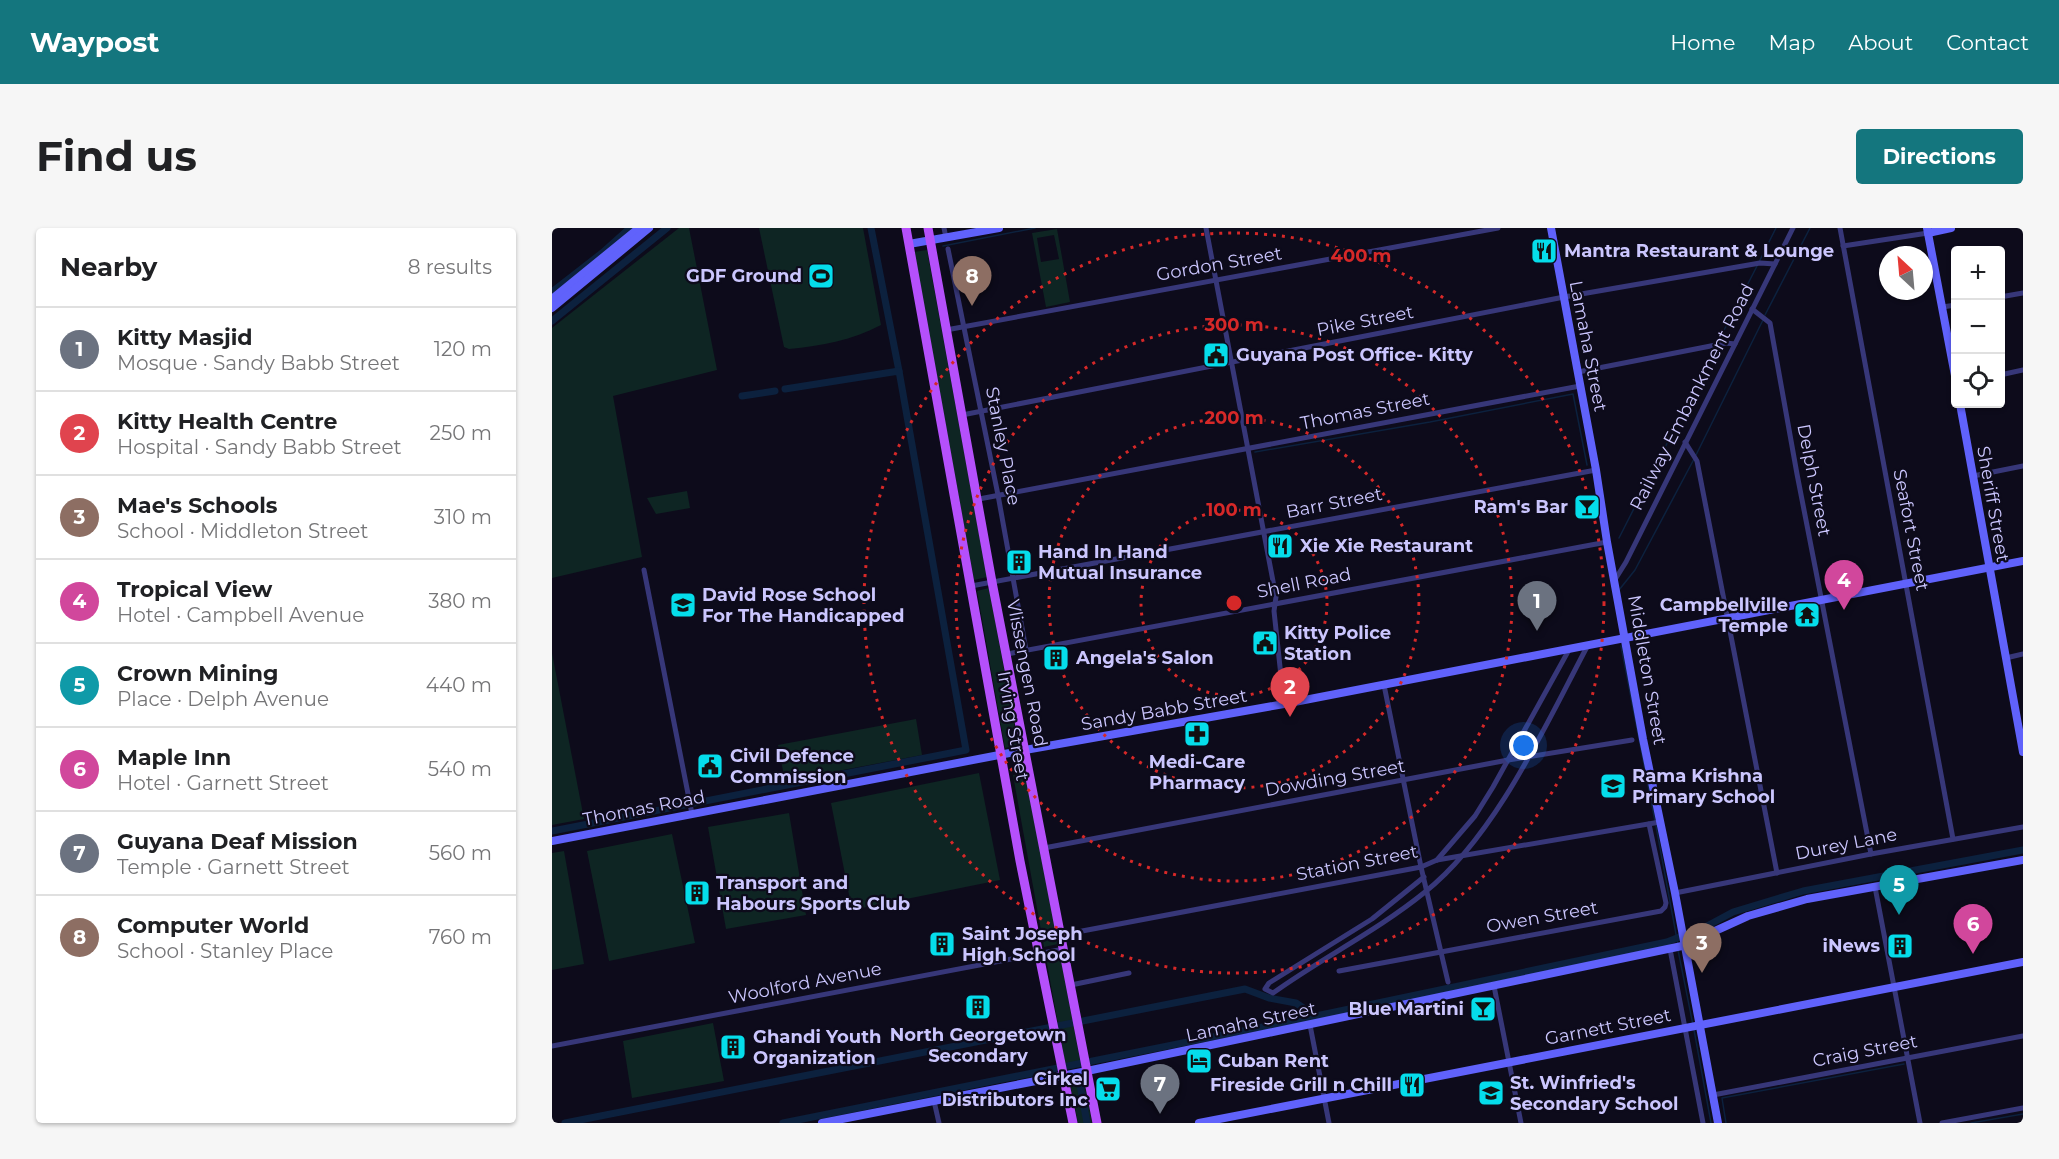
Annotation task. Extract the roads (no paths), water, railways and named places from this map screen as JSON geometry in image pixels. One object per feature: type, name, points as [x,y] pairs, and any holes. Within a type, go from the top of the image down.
[{"type":"main road","name":"Irving Street","points":[[906,228],[1020,861],[1073,1123]]},
{"type":"main road","name":"Vlissengen Road","points":[[928,228],[979,499],[992,582],[1097,1123]]},
{"type":"street","points":[[552,299],[639,228]]},
{"type":"street","points":[[552,308],[649,228]]},
{"type":"street","points":[[944,228],[945,238]]},
{"type":"street","points":[[909,244],[999,228]]},
{"type":"street","points":[[1206,228],[1276,597],[1274,611],[1284,704]]},
{"type":"street","name":"Gordon Street","points":[[946,330],[1498,228]]},
{"type":"street","name":"Lamaha Street","points":[[1551,228],[1596,470]]},
{"type":"street","name":"Railway Embankment Road","points":[[1616,578],[1793,228]]},
{"type":"street","name":"Seafort Street","points":[[1840,228],[1953,839]]},
{"type":"street","points":[[1843,246],[1927,230],[1951,228]]},
{"type":"street","points":[[1927,230],[1951,355]]},
{"type":"street","name":"Stanley Place","points":[[948,249],[998,495],[1026,650]]},
{"type":"street","name":"Pike Street","points":[[962,415],[1564,297],[1760,262],[1775,264]]},
{"type":"street","points":[[2005,296],[2023,292]]},
{"type":"street","points":[[1942,308],[1951,306]]},
{"type":"street","name":"Delph Street","points":[[1752,309],[1769,322],[1871,854]]},
{"type":"street","points":[[1578,372],[1709,346],[1735,344]]},
{"type":"street","points":[[2005,374],[2023,370]]},
{"type":"street","name":"Thomas Street","points":[[979,499],[1580,386]]},
{"type":"street","name":"Sheriff Street","points":[[1961,408],[1988,567],[2023,748]]},
{"type":"street","points":[[1685,442],[1697,461],[1777,873]]},
{"type":"street","points":[[1973,476],[2023,466]]},
{"type":"street","name":"Barr Street","points":[[971,586],[1596,470]]},
{"type":"street","name":"Middleton Street","points":[[1596,470],[1607,542],[1616,578],[1660,822],[1676,892],[1718,1123]]},
{"type":"street","name":"Shell Road","points":[[1006,654],[1607,542]]},
{"type":"street","name":"Sandy Babb Street","points":[[1025,750],[1284,704],[2023,561]]},
{"type":"street","points":[[1612,562],[1626,562]]},
{"type":"street","points":[[644,570],[692,811]]},
{"type":"street","points":[[1424,877],[1372,919],[1269,983],[1264,990],[1273,993],[1377,927],[1427,890],[1461,856],[1498,807],[1588,645]]},
{"type":"street","points":[[1437,860],[1475,816],[1570,648]]},
{"type":"street","points":[[2006,658],[2023,654]]},
{"type":"street","points":[[1384,685],[1421,867],[1448,982]]},
{"type":"street","name":"Dowding Street","points":[[1044,848],[1528,756],[1632,740]]},
{"type":"street","name":"Thomas Road","points":[[552,841],[692,811],[1025,750]]},
{"type":"street","name":"Station Street","points":[[1061,935],[1421,867],[1437,860],[1660,822]]},
{"type":"street","name":"Owen Street","points":[[1338,971],[1661,911],[1666,903],[1649,824]]},
{"type":"street","name":"Durey Lane","points":[[1676,892],[2023,827]]},
{"type":"street","name":"Lamaha Street","points":[[822,1123],[934,1101],[1063,1069],[1087,1071],[1671,948],[1748,916],[1807,899],[2023,860]]},
{"type":"street","points":[[1875,887],[1920,1123]]},
{"type":"street","points":[[1372,919],[1377,927]]},
{"type":"street","points":[[1671,948],[1703,1123]]},
{"type":"street","name":"Woolford Avenue","points":[[552,1046],[1064,949]]},
{"type":"street","name":"Garnett Street","points":[[1199,1123],[2023,962]]},
{"type":"street","points":[[1071,985],[1129,973]]},
{"type":"street","points":[[1494,986],[1521,1123]]},
{"type":"street","points":[[1310,1025],[1329,1123]]},
{"type":"street","name":"Craig Street","points":[[1713,1095],[2023,1036]]},
{"type":"street","points":[[934,1101],[939,1123]]},
{"type":"street","points":[[1942,1123],[2023,1108]]},
{"type":"waterway","points":[[552,292],[630,228]]},
{"type":"waterway","points":[[552,321],[667,228]]},
{"type":"waterway","points":[[871,228],[899,371]]},
{"type":"waterway","points":[[943,246],[1035,228]]},
{"type":"waterway","points":[[1759,262],[1776,228]]},
{"type":"waterway","points":[[1765,315],[1810,228]]},
{"type":"waterway","points":[[1718,342],[1757,266]]},
{"type":"waterway","points":[[1696,455],[1763,320]]},
{"type":"waterway","points":[[1619,538],[1716,347]]},
{"type":"waterway","points":[[552,831],[966,750],[899,371],[785,389]]},
{"type":"waterway","points":[[742,396],[775,391]]},
{"type":"waterway","points":[[1255,452],[1430,422],[1573,394],[1587,465]]},
{"type":"waterway","points":[[1619,590],[1635,570],[1694,459]]},
{"type":"waterway","points":[[1621,646],[1655,821]]},
{"type":"waterway","points":[[1656,826],[1678,945]]},
{"type":"waterway","points":[[783,1123],[1297,1020],[1667,942],[1707,926],[1733,912],[1803,891],[2023,850]]},
{"type":"waterway","points":[[1678,950],[1693,1025]]},
{"type":"waterway","points":[[565,1123],[1245,989],[1269,998],[1296,1003],[1315,1016]]},
{"type":"waterway","points":[[1694,1030],[1711,1123]]},
{"type":"waterway","points":[[1726,1123],[1722,1098],[1904,1064]]},
{"type":"waterway","points":[[1080,1085],[1087,1123]]},
{"type":"waterway","points":[[1971,1123],[2023,1114]]},
{"type":"place","name":"Mantra Restaurant & Lounge","points":[[1544,251]]},
{"type":"place","name":"GDF Ground","points":[[821,276]]},
{"type":"place","name":"Computer World","points":[[972,306]]},
{"type":"place","name":"Guyana Post Office- Kitty","points":[[1216,355]]},
{"type":"place","name":"Ram's Bar","points":[[1587,507]]},
{"type":"place","name":"Xie Xie Restaurant","points":[[1280,546]]},
{"type":"place","name":"Hand In Hand Mutual Insurance","points":[[1019,562]]},
{"type":"place","name":"David Rose School For The Handicapped","points":[[683,605]]},
{"type":"place","name":"Tropical View","points":[[1844,610]]},
{"type":"place","name":"Campbellville Temple","points":[[1807,615]]},
{"type":"place","name":"Kitty Masjid","points":[[1537,631]]},
{"type":"place","name":"Kitty Police Station","points":[[1265,643]]},
{"type":"place","name":"Angela's Salon","points":[[1056,658]]},
{"type":"place","name":"Kitty Health Centre","points":[[1290,717]]},
{"type":"place","name":"Medi-Care Pharmacy","points":[[1197,734]]},
{"type":"place","name":"Civil Defence Commission","points":[[710,766]]},
{"type":"place","name":"Rama Krishna Primary School","points":[[1613,786]]},
{"type":"place","name":"Transport and Habours Sports Club","points":[[697,893]]},
{"type":"place","name":"Crown Mining","points":[[1899,915]]},
{"type":"place","name":"Saint Joseph High School","points":[[942,944]]},
{"type":"place","name":"iNews","points":[[1900,946]]},
{"type":"place","name":"Maple Inn","points":[[1973,954]]},
{"type":"place","name":"Mae's Schools","points":[[1702,973]]},
{"type":"place","name":"North Georgetown Secondary","points":[[978,1007]]},
{"type":"place","name":"Blue Martini","points":[[1483,1009]]},
{"type":"place","name":"Ghandi Youth Organization","points":[[733,1047]]},
{"type":"place","name":"Cuban Rent","points":[[1199,1061]]},
{"type":"place","name":"Fireside Grill n Chill","points":[[1412,1085]]},
{"type":"place","name":"Cirkel Distributors Inc","points":[[1108,1089]]},
{"type":"place","name":"St. Winfried's Secondary School","points":[[1491,1093]]},
{"type":"place","name":"Guyana Deaf Mission","points":[[1160,1114]]}]
